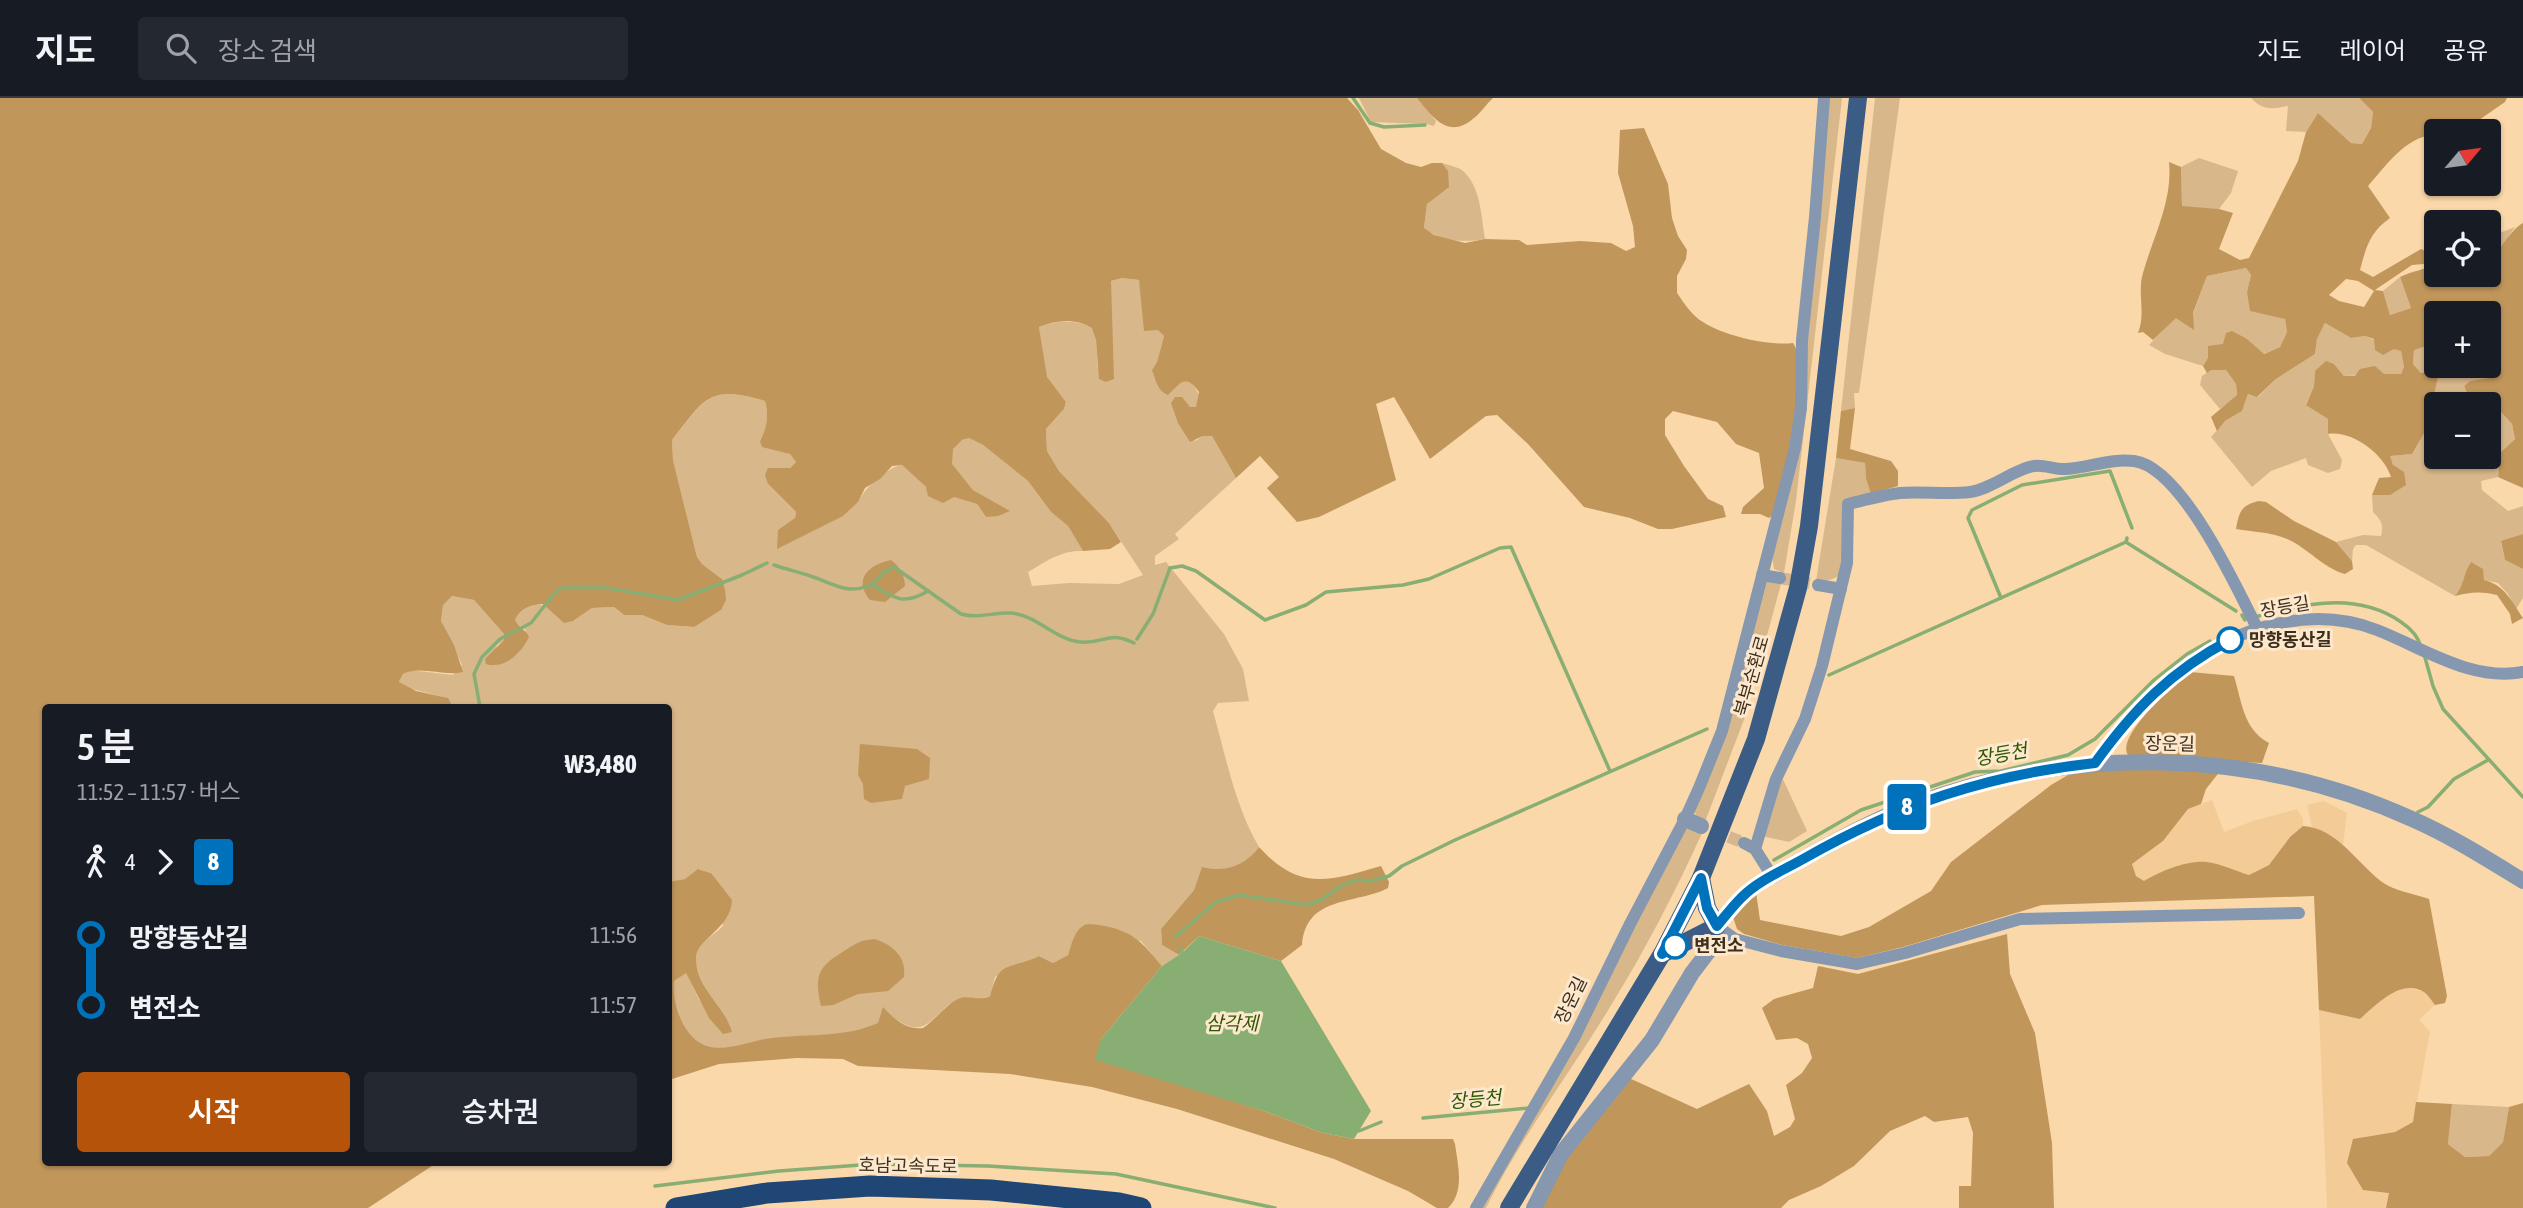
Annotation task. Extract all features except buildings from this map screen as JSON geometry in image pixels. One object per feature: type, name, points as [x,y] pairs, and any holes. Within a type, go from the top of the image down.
[{"type":"highway","name":"호남고속도로","points":[[676,1208],[767,1193],[870,1186],[990,1191],[1119,1203],[1141,1208]]},
{"type":"main road","name":"북부순환로","points":[[1509,1208],[1662,954],[1701,878],[1756,738],[1798,588],[1817,467],[1858,98]]},
{"type":"main road","points":[[1662,954],[1717,926],[1707,908],[1701,878]]},
{"type":"street","name":"장운길","points":[[1476,1208],[1574,1038],[1685,819],[1722,731],[1795,448],[1801,408],[1802,340],[1824,98]]},
{"type":"street","points":[[1772,876],[1750,846],[1776,779],[1805,719],[1822,666],[1847,563],[1848,505],[1900,493],[1970,492],[2033,466],[2066,469],[2115,460],[2138,461],[2158,473],[2190,507],[2217,549],[2254,622]]},
{"type":"street","points":[[1762,575],[1780,578]]},
{"type":"street","points":[[1818,585],[1841,589]]},
{"type":"street","name":"장등길","points":[[2095,763],[2113,738],[2161,685],[2254,622],[2328,618],[2363,625],[2484,673],[2523,672]]},
{"type":"street","name":"장운길","points":[[1534,1208],[1561,1153],[1652,1040],[1692,972],[1708,952],[1717,926],[1743,896],[1772,876],[1853,831],[1915,804],[1974,785],[2049,768],[2095,763],[2223,765],[2305,781],[2344,792],[2412,819],[2523,881]]},
{"type":"street","points":[[1685,819],[1702,826]]},
{"type":"street","points":[[1717,926],[1735,939],[1781,951],[1857,964],[2021,919],[2299,913]]},
{"type":"shaded area","points":[[0,98],[1347,98],[1358,110],[1381,149],[1406,163],[1421,167],[1442,163],[1448,171],[1449,187],[1427,204],[1424,228],[1434,235],[1465,243],[1485,239],[1519,240],[1527,245],[1580,241],[1611,243],[1626,251],[1635,247],[1633,226],[1618,173],[1620,130],[1644,128],[1668,184],[1672,218],[1678,236],[1687,250],[1686,259],[1677,276],[1677,293],[1688,309],[1712,327],[1734,336],[1783,344],[1793,343],[1798,357],[1799,376],[1794,426],[1774,514],[1769,518],[1760,514],[1741,514],[1743,507],[1764,488],[1759,453],[1736,444],[1717,422],[1673,411],[1665,419],[1665,435],[1708,499],[1723,506],[1726,517],[1672,529],[1658,529],[1630,518],[1584,507],[1528,444],[1497,415],[1486,416],[1430,459],[1394,397],[1376,404],[1396,480],[1319,517],[1297,522],[1267,488],[1279,477],[1260,456],[1236,478],[1212,436],[1203,436],[1190,442],[1178,423],[1171,403],[1175,397],[1182,397],[1190,407],[1196,407],[1199,392],[1187,382],[1180,384],[1168,395],[1159,388],[1152,370],[1164,336],[1158,330],[1144,331],[1139,280],[1122,278],[1111,281],[1114,379],[1106,382],[1099,379],[1096,340],[1092,328],[1066,321],[1039,327],[1047,377],[1066,402],[1064,409],[1046,429],[1047,451],[1059,471],[1109,523],[1121,542],[1110,549],[1083,551],[1068,526],[1051,512],[1028,481],[983,445],[969,438],[962,440],[953,449],[952,464],[973,490],[1010,511],[986,517],[977,504],[954,497],[943,503],[928,496],[926,487],[902,465],[892,466],[880,479],[865,488],[858,502],[843,516],[777,549],[778,530],[795,518],[796,512],[768,484],[765,475],[768,468],[790,468],[796,462],[790,454],[762,447],[760,441],[767,417],[765,401],[731,394],[719,395],[701,405],[672,440],[673,460],[697,557],[722,579],[725,590],[726,600],[721,610],[694,627],[667,625],[642,615],[624,615],[614,607],[592,608],[573,621],[564,623],[543,604],[534,605],[524,609],[515,619],[529,637],[526,643],[506,662],[493,665],[486,664],[485,659],[504,640],[504,634],[474,600],[452,596],[443,605],[441,621],[454,645],[463,672],[410,672],[403,674],[399,682],[416,691],[448,698],[451,704],[42,704],[42,1166],[432,1166],[368,1208],[0,1208]]},
{"type":"shaded area","points":[[1359,98],[1417,98],[1436,121],[1434,126],[1371,122]]},
{"type":"shaded area","points":[[1417,98],[1493,98],[1479,114],[1465,124],[1449,127],[1435,119]]},
{"type":"shaded area","points":[[1828,98],[1842,98],[1796,501],[1784,573],[1774,569],[1772,556],[1806,340]]},
{"type":"shaded area","points":[[1875,98],[1900,98],[1859,393],[1854,393],[1855,408],[1841,411]]},
{"type":"shaded area","points":[[2251,98],[2359,98],[2373,112],[2371,128],[2362,144],[2351,143],[2318,113],[2306,132],[2286,131],[2288,106],[2268,108]]},
{"type":"shaded area","points":[[2359,98],[2507,98],[2480,119],[2424,119],[2424,137],[2413,141],[2396,154],[2368,186],[2390,218],[2370,241],[2360,270],[2373,277],[2421,249],[2424,250],[2424,264],[2412,265],[2375,290],[2383,291],[2390,315],[2411,308],[2400,277],[2424,268],[2424,287],[2501,287],[2501,246],[2523,223],[2523,488],[2498,477],[2501,452],[2515,439],[2512,424],[2501,412],[2501,392],[2467,392],[2464,386],[2470,381],[2501,378],[2501,301],[2424,301],[2424,347],[2414,350],[2413,364],[2424,373],[2424,378],[2438,378],[2435,392],[2424,392],[2424,433],[2412,454],[2390,456],[2393,465],[2404,472],[2406,485],[2390,495],[2372,495],[2379,478],[2391,477],[2382,460],[2357,440],[2328,434],[2328,419],[2306,405],[2314,386],[2315,371],[2326,361],[2334,364],[2344,376],[2355,376],[2360,369],[2375,366],[2384,374],[2401,374],[2404,367],[2401,351],[2394,349],[2383,355],[2375,350],[2374,339],[2365,336],[2351,338],[2325,323],[2317,339],[2315,354],[2276,379],[2257,397],[2248,394],[2242,411],[2225,421],[2217,431],[2211,417],[2237,395],[2236,384],[2226,370],[2211,370],[2207,373],[2203,366],[2208,358],[2208,346],[2223,344],[2226,333],[2232,331],[2247,339],[2264,354],[2280,347],[2287,332],[2285,319],[2250,311],[2247,292],[2251,275],[2246,268],[2207,276],[2193,313],[2194,330],[2176,318],[2153,340],[2143,332],[2138,333],[2141,318],[2141,280],[2165,205],[2169,162],[2181,167],[2182,206],[2233,213],[2219,249],[2240,260],[2249,258],[2298,161],[2306,132],[2318,113],[2351,143],[2362,144],[2371,128],[2373,112]],"holes":[[[2346,279],[2358,281],[2374,291],[2364,307],[2339,301],[2329,295]]]},
{"type":"shaded area","points":[[2199,158],[2238,171],[2231,193],[2219,209],[2182,207],[2181,167]]},
{"type":"shaded area","points":[[1442,163],[1463,171],[1473,185],[1479,202],[1485,239],[1453,240],[1424,229],[1427,204],[1448,172]]},
{"type":"shaded area","points":[[2515,227],[2501,248],[2501,232]]},
{"type":"shaded area","points":[[2246,268],[2251,275],[2247,292],[2285,319],[2287,332],[2280,347],[2263,354],[2247,339],[2217,350],[2203,366],[2165,354],[2149,345],[2176,317],[2193,329],[2193,314],[2207,276]]},
{"type":"shaded area","points":[[2400,277],[2411,308],[2390,315],[2383,291]]},
{"type":"shaded area","points":[[1122,278],[1139,280],[1148,310],[1164,336],[1152,370],[1179,384],[1185,381],[1192,383],[1200,396],[1197,407],[1190,407],[1195,441],[1203,436],[1212,436],[1236,478],[1175,534],[1179,539],[1155,556],[1155,565],[1166,562],[1224,634],[1243,669],[1249,701],[1218,703],[1213,711],[1237,798],[1259,847],[1234,867],[1218,870],[1202,868],[1194,890],[1161,929],[1162,945],[1179,955],[1162,966],[1141,941],[1075,935],[1068,955],[1053,963],[1039,956],[995,977],[990,996],[976,1000],[967,997],[953,1002],[921,1027],[909,1026],[892,1017],[862,1030],[839,1034],[770,1039],[726,1048],[702,1044],[687,1030],[682,1021],[675,1000],[674,981],[686,972],[699,1000],[730,1025],[700,978],[696,957],[700,946],[723,926],[711,873],[699,869],[685,879],[672,881],[672,704],[451,704],[447,698],[404,687],[399,682],[403,674],[410,670],[453,675],[462,665],[441,621],[443,604],[452,596],[474,600],[504,634],[505,640],[497,645],[493,666],[515,656],[526,630],[514,619],[528,606],[542,605],[573,621],[592,608],[614,607],[624,615],[642,615],[667,625],[693,627],[721,610],[722,579],[697,557],[673,460],[672,440],[701,405],[719,395],[731,394],[765,401],[767,421],[760,441],[790,454],[796,462],[790,468],[768,468],[768,484],[796,512],[795,518],[858,502],[877,479],[902,465],[926,487],[977,504],[986,517],[1009,511],[973,490],[951,464],[952,449],[962,440],[969,438],[983,445],[1028,481],[1051,512],[1068,526],[1083,551],[1061,554],[1028,572],[1032,586],[1069,583],[1119,584],[1143,575],[1109,523],[1059,471],[1047,451],[1046,429],[1064,409],[1066,402],[1046,377],[1039,327],[1066,322],[1093,328],[1098,370],[1111,281]]},
{"type":"shaded area","points":[[2325,323],[2351,338],[2365,336],[2401,351],[2404,367],[2401,374],[2344,376],[2334,364],[2315,371],[2314,386],[2306,404],[2328,419],[2328,434],[2342,460],[2340,469],[2328,473],[2308,465],[2306,458],[2271,471],[2252,487],[2211,437],[2225,421],[2242,411],[2248,394],[2258,397],[2276,379],[2315,354],[2317,339]]},
{"type":"shaded area","points":[[2424,347],[2424,373],[2413,364],[2414,349]]},
{"type":"shaded area","points":[[2211,370],[2226,370],[2236,384],[2237,396],[2220,409],[2200,385],[2202,376]]},
{"type":"shaded area","points":[[2438,378],[2488,378],[2470,381],[2464,386],[2467,392],[2434,392]]},
{"type":"shaded area","points":[[1855,408],[1850,449],[1891,461],[1898,471],[1898,486],[1871,494],[1865,463],[1836,458],[1841,411]]},
{"type":"shaded area","points":[[2501,412],[2512,424],[2515,439],[2501,452]]},
{"type":"shaded area","points":[[2424,433],[2424,469],[2499,469],[2498,477],[2481,481],[2482,490],[2508,511],[2523,506],[2523,534],[2501,542],[2505,560],[2523,569],[2523,598],[2516,609],[2498,583],[2484,580],[2471,562],[2455,596],[2366,545],[2356,545],[2352,561],[2336,542],[2363,535],[2381,536],[2382,525],[2373,512],[2372,495],[2390,495],[2393,465],[2389,456],[2412,454]]},
{"type":"shaded area","points":[[1836,458],[1865,463],[1871,494],[1844,500],[1841,574],[1829,580],[1816,581]]},
{"type":"shaded area","points":[[2259,501],[2266,502],[2294,521],[2336,542],[2352,561],[2353,569],[2345,574],[2281,537],[2236,529],[2242,510]]},
{"type":"shaded area","points":[[2523,534],[2523,569],[2505,560],[2501,541]]},
{"type":"shaded area","points":[[891,560],[901,572],[905,586],[885,602],[870,600],[865,592],[863,579],[870,569]]},
{"type":"shaded area","points":[[2471,562],[2483,569],[2484,580],[2491,582],[2507,595],[2523,618],[2512,624],[2510,614],[2497,595],[2476,592],[2455,596]]},
{"type":"shaded area","points":[[1782,580],[1745,717],[1705,822],[1696,817],[1694,808],[1766,581]]},
{"type":"shaded area","points":[[2190,672],[2234,676],[2249,723],[2260,737],[2269,743],[2262,763],[2129,756],[2126,748],[2137,725],[2160,699]]},
{"type":"shaded area","points":[[860,744],[917,749],[930,758],[929,779],[905,786],[902,799],[871,803],[864,799],[863,784],[858,775]]},
{"type":"shaded area","points":[[2078,769],[2221,770],[2206,789],[2201,804],[2188,809],[2163,841],[2132,864],[2136,876],[2144,881],[2174,867],[2199,862],[2218,864],[2249,875],[2269,865],[2290,837],[2303,826],[2315,828],[2337,840],[2382,882],[2429,899],[2447,996],[2445,1003],[2435,1005],[2424,992],[2407,988],[2389,995],[2360,1019],[2319,1010],[2314,896],[2042,905],[1857,958],[1782,945],[1744,934],[1737,929],[1733,917],[1736,909],[1756,892],[1760,920],[1841,936],[1869,927],[1931,891],[1951,862],[2051,785]]},
{"type":"shaded area","points":[[1781,775],[1807,831],[1789,842],[1763,834]]},
{"type":"shaded area","points":[[2212,800],[2224,832],[2297,809],[2303,819],[2303,826],[2290,837],[2269,865],[2249,875],[2207,862],[2156,874],[2144,881],[2136,876],[2132,864],[2163,841],[2188,809]]},
{"type":"shaded area","points":[[2324,801],[2347,813],[2343,845],[2312,827],[2307,805]]},
{"type":"shaded area","points":[[1688,828],[1703,831],[1672,897],[1626,981],[1531,1129],[1486,1208],[1481,1208],[1681,833]]},
{"type":"shaded area","points":[[1259,847],[1288,871],[1302,877],[1316,879],[1346,876],[1381,866],[1389,882],[1388,888],[1322,909],[1312,917],[1305,929],[1302,945],[1281,961],[1199,936],[1179,955],[1162,945],[1161,929],[1194,890],[1202,867],[1218,869],[1233,866],[1247,859]]},
{"type":"shaded area","points":[[698,869],[711,873],[732,900],[726,919],[701,945],[696,958],[701,979],[732,1032],[723,1034],[709,1018],[686,973],[674,981],[675,1000],[682,1021],[687,1030],[702,1044],[724,1047],[779,1037],[836,1034],[878,1023],[883,1007],[906,1025],[923,1028],[958,999],[990,996],[998,976],[1007,967],[1039,956],[1053,963],[1068,955],[1080,928],[1089,924],[1110,927],[1135,938],[1162,966],[1101,1039],[1189,1087],[1323,1133],[1354,1139],[1453,1139],[1459,1169],[1457,1194],[1448,1208],[1437,1208],[1408,1191],[1334,1159],[1177,1109],[1092,1087],[1010,1074],[858,1066],[843,1059],[797,1058],[719,1064],[672,1079],[672,881],[685,879]]},
{"type":"shaded area","points":[[2007,934],[2010,974],[2035,1033],[2052,1143],[2054,1208],[1959,1208],[1959,1186],[1971,1186],[1973,1133],[1968,1117],[1934,1122],[1925,1116],[1890,1131],[1854,1166],[1821,1186],[1789,1200],[1781,1208],[1539,1208],[1568,1156],[1629,1078],[1697,1109],[1749,1084],[1767,1111],[1774,1136],[1790,1127],[1795,1119],[1786,1085],[1802,1073],[1812,1058],[1808,1044],[1797,1038],[1776,1040],[1762,1008],[1774,999],[1813,988],[1818,966],[1858,974]]},
{"type":"shaded area","points":[[874,939],[897,952],[903,963],[904,977],[888,991],[858,994],[833,1005],[821,1006],[818,979],[823,967],[855,944]]},
{"type":"shaded area","points":[[2406,987],[2424,992],[2435,1005],[2419,1020],[2430,1032],[2413,1122],[2395,1132],[2354,1139],[2389,1193],[2386,1208],[2327,1208],[2319,1010],[2360,1019],[2383,998]]},
{"type":"shaded area","points":[[2416,1102],[2452,1104],[2448,1144],[2465,1157],[2489,1156],[2503,1142],[2509,1107],[2523,1103],[2523,1208],[2386,1208],[2389,1193],[2363,1190],[2347,1163],[2353,1139],[2395,1132],[2413,1122]]},
{"type":"shaded area","points":[[2452,1104],[2509,1107],[2503,1142],[2489,1156],[2465,1157],[2448,1144]]},
{"type":"water","name":"삼각제","points":[[1199,936],[1281,961],[1371,1111],[1354,1139],[1323,1133],[1264,1111],[1095,1060],[1101,1039],[1162,966],[1182,953]]},
{"type":"waterway","points":[[1353,98],[1370,123],[1384,127],[1425,125]]},
{"type":"waterway","points":[[2001,598],[1968,518],[1972,510],[2022,485],[2110,471],[2132,528]]},
{"type":"waterway","points":[[2127,538],[2126,542],[2236,611]]},
{"type":"waterway","points":[[1829,675],[2126,542]]},
{"type":"waterway","points":[[1137,639],[1153,614],[1170,568],[1182,566],[1196,571],[1265,620],[1306,605],[1326,592],[1403,585],[1429,579],[1500,548],[1511,547],[1610,771]]},
{"type":"waterway","points":[[479,704],[474,674],[482,657],[500,639],[531,623],[561,588],[607,588],[678,600],[767,563]]},
{"type":"waterway","points":[[774,565],[842,588],[854,589],[872,584],[894,567],[961,614],[974,616],[1011,613],[1029,618],[1072,640],[1089,642],[1112,637],[1134,643]]},
{"type":"waterway","points":[[872,585],[887,594],[905,599],[928,591]]},
{"type":"waterway","name":"장등천","points":[[2255,617],[2330,603],[2366,606],[2384,612],[2404,624],[2416,636],[2421,647]]},
{"type":"waterway","points":[[2242,615],[2245,620]]},
{"type":"waterway","name":"장등천","points":[[1774,860],[1861,810],[1975,772],[2001,771],[2068,755],[2095,739],[2154,680],[2187,654],[2210,641]]},
{"type":"waterway","name":"장등천","points":[[2424,654],[2443,709],[2523,797]]},
{"type":"waterway","points":[[1175,937],[1216,902],[1239,895],[1307,905],[1356,880],[1371,881],[1389,876],[1402,866],[1455,840],[1707,729]]},
{"type":"waterway","points":[[2418,812],[2428,807],[2454,779],[2488,760]]},
{"type":"waterway","points":[[1180,948],[1184,956]]},
{"type":"waterway","name":"장등천","points":[[1423,1118],[1529,1108]]},
{"type":"waterway","name":"장등천","points":[[1356,1130],[1381,1122]]},
{"type":"waterway","points":[[655,1186],[779,1171],[874,1164],[988,1166],[1116,1174],[1275,1208]]},
{"type":"tunnel","points":[[1780,578],[1818,585]]},
{"type":"tunnel","points":[[1712,830],[1744,843]]},
{"type":"bus line","name":"8","points":[[1675,946],[1662,954],[1701,878],[1707,908],[1717,926],[1743,896],[1772,876],[1871,822],[1974,785],[2049,768],[2095,763],[2113,738],[2161,685],[2195,660],[2230,640]]},
{"type":"place","name":"망향동산길","points":[[2230,640]]},
{"type":"place","name":"변전소","points":[[1675,946]]}]
